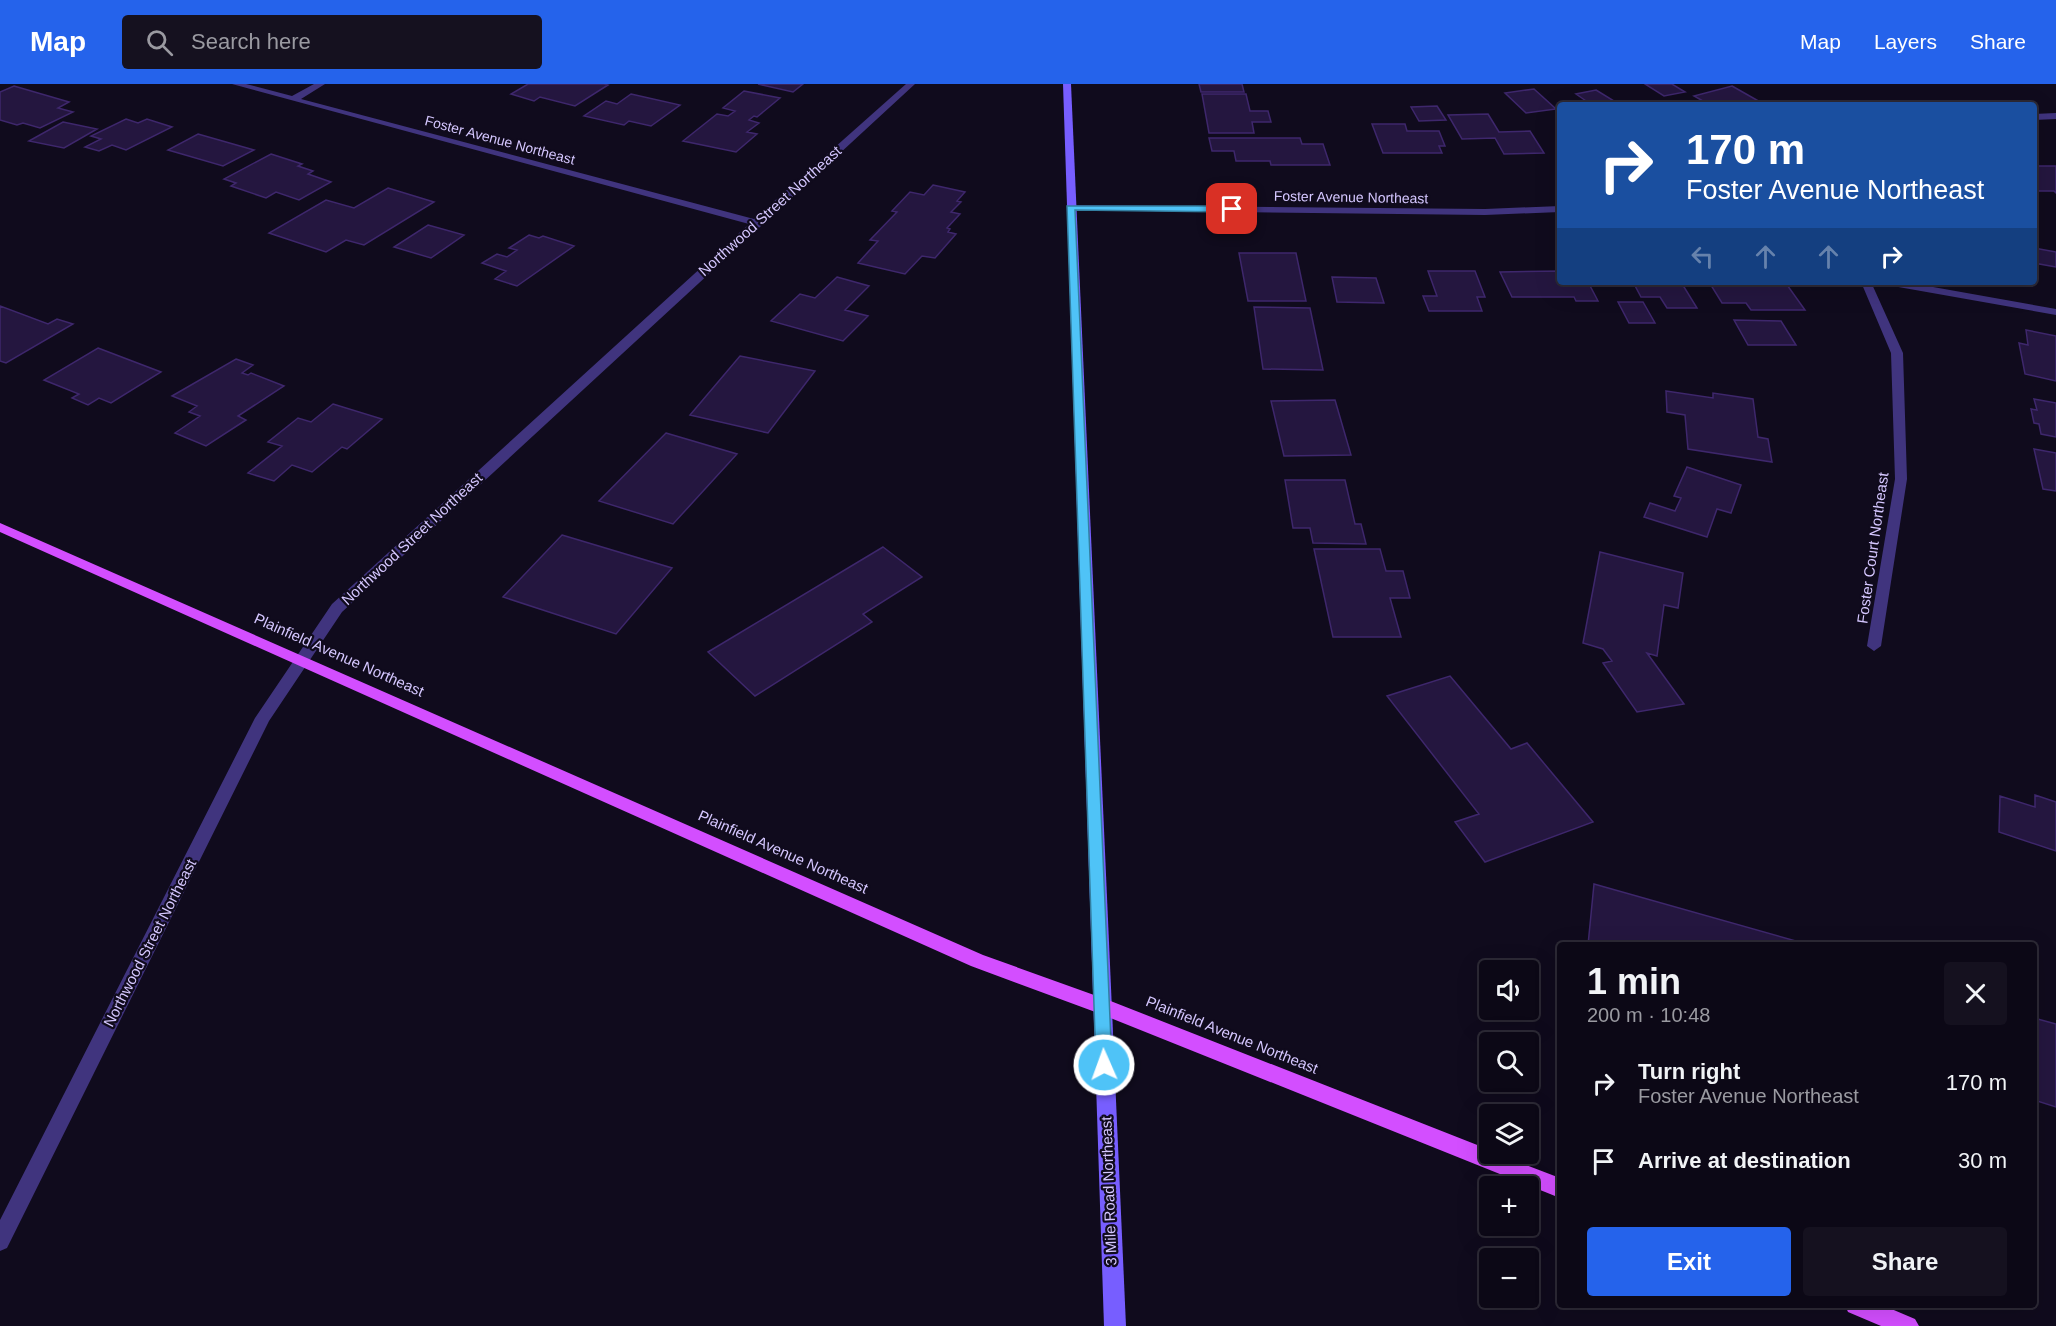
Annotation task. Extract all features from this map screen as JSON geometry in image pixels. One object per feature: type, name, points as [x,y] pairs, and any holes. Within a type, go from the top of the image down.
[{"type":"main road","name":"3 Mile Road Northeast","points":[[1067,84],[1115,1326]]},
{"type":"main road","name":"Plainfield Avenue Northeast","points":[[0,527],[977,961],[1102,1006],[1557,1187]]},
{"type":"main road","points":[[1863,1308],[1908,1326]]},
{"type":"street","name":"Foster Avenue Northeast","points":[[236,84],[756,223]]},
{"type":"street","points":[[293,99],[321,84]]},
{"type":"street","name":"Northwood Street Northeast","points":[[0,1241],[263,718],[337,608],[756,223],[911,84]]},
{"type":"street","points":[[2037,117],[2056,116]]},
{"type":"street","name":"Foster Avenue Northeast","points":[[1071,208],[1485,212],[1557,209]]},
{"type":"street","name":"Foster Court Northeast","points":[[1867,285],[1897,353],[1901,479],[1874,646]]},
{"type":"street","points":[[1904,285],[2056,312]]},
{"type":"building","points":[[528,84],[608,85],[575,106],[540,97],[534,101],[511,94]]},
{"type":"building","points":[[758,84],[803,84],[793,92]]},
{"type":"building","points":[[1199,84],[1242,84],[1244,92],[1201,92]]},
{"type":"building","points":[[1645,84],[1672,84],[1685,92],[1664,96]]},
{"type":"building","points":[[14,86],[69,102],[58,108],[73,112],[40,128],[0,120],[0,92]]},
{"type":"building","points":[[1732,86],[1760,102],[1705,102],[1694,96]]},
{"type":"building","points":[[1534,89],[1556,109],[1526,113],[1505,93]]},
{"type":"building","points":[[1596,90],[1616,102],[1588,102],[1576,94]]},
{"type":"building","points":[[744,91],[780,98],[757,117],[754,116],[749,120],[759,123],[747,132],[757,134],[736,152],[683,141],[717,114],[728,116],[735,111],[723,108]]},
{"type":"building","points":[[631,94],[680,105],[651,126],[629,121],[624,125],[584,116],[606,101],[617,104]]},
{"type":"building","points":[[1202,94],[1246,94],[1250,111],[1268,111],[1271,122],[1252,122],[1254,133],[1209,133]]},
{"type":"building","points":[[1437,106],[1446,120],[1419,121],[1411,107]]},
{"type":"building","points":[[1488,114],[1499,132],[1530,131],[1544,153],[1504,154],[1495,138],[1462,139],[1448,115]]},
{"type":"building","points":[[126,119],[138,123],[147,119],[172,127],[126,150],[112,145],[99,151],[85,147],[101,139],[91,136]]},
{"type":"building","points":[[63,122],[97,129],[64,148],[29,141]]},
{"type":"building","points":[[1372,124],[1405,124],[1407,131],[1439,131],[1445,146],[1439,146],[1442,153],[1383,153]]},
{"type":"building","points":[[198,134],[254,150],[223,166],[168,150]]},
{"type":"building","points":[[1209,138],[1300,138],[1302,144],[1323,144],[1330,165],[1271,165],[1270,161],[1236,161],[1234,151],[1212,151]]},
{"type":"building","points":[[271,154],[302,164],[298,166],[313,171],[308,174],[331,182],[299,200],[276,192],[266,198],[231,186],[236,183],[224,179]]},
{"type":"building","points":[[2037,166],[2056,166],[2056,193],[2037,191]]},
{"type":"building","points":[[933,185],[965,192],[957,201],[961,202],[951,212],[960,214],[947,228],[950,229],[948,232],[956,234],[935,258],[922,256],[905,274],[858,263],[878,241],[870,240],[897,212],[892,211],[910,192],[924,195]]},
{"type":"building","points":[[388,188],[434,202],[364,245],[346,240],[326,252],[269,233],[326,200],[354,208]]},
{"type":"building","points":[[428,225],[464,235],[431,258],[394,247]]},
{"type":"building","points":[[529,235],[539,238],[543,236],[574,246],[517,286],[495,279],[506,271],[482,263],[497,254],[507,257],[517,250],[509,248]]},
{"type":"building","points":[[2037,249],[2056,252],[2056,267],[2037,264]]},
{"type":"building","points":[[1239,253],[1296,253],[1306,301],[1248,301]]},
{"type":"building","points":[[1428,271],[1475,271],[1485,297],[1477,297],[1482,311],[1429,311],[1423,296],[1437,296]]},
{"type":"building","points":[[1557,271],[1557,285],[1590,285],[1598,301],[1576,301],[1574,297],[1512,297],[1500,272]]},
{"type":"building","points":[[837,277],[869,286],[845,310],[868,316],[843,341],[771,321],[800,294],[815,298]]},
{"type":"building","points":[[1332,277],[1376,278],[1384,303],[1337,302]]},
{"type":"building","points":[[1635,285],[1683,285],[1697,308],[1667,308],[1660,297],[1641,297]]},
{"type":"building","points":[[1711,285],[1787,285],[1805,310],[1751,310],[1746,303],[1722,303]]},
{"type":"building","points":[[1618,302],[1643,302],[1655,323],[1629,323]]},
{"type":"building","points":[[0,306],[48,324],[57,319],[73,324],[6,363],[0,361]]},
{"type":"building","points":[[1254,307],[1310,308],[1323,370],[1263,369]]},
{"type":"building","points":[[1734,320],[1781,321],[1796,345],[1748,345]]},
{"type":"building","points":[[2026,330],[2056,336],[2056,381],[2025,374],[2019,343],[2028,345]]},
{"type":"building","points":[[98,348],[161,372],[111,403],[99,398],[88,405],[72,398],[79,394],[44,380]]},
{"type":"building","points":[[740,356],[815,371],[768,433],[690,415]]},
{"type":"building","points":[[236,359],[253,365],[242,373],[248,375],[251,373],[284,386],[238,416],[246,420],[206,446],[175,433],[200,416],[189,412],[197,406],[172,396]]},
{"type":"building","points":[[1666,391],[1713,398],[1713,393],[1753,399],[1758,437],[1768,439],[1772,462],[1688,449],[1685,415],[1667,412]]},
{"type":"building","points":[[2034,399],[2056,403],[2056,437],[2041,434],[2039,424],[2034,423],[2031,409],[2037,410]]},
{"type":"building","points":[[1335,400],[1351,455],[1284,456],[1271,401]]},
{"type":"building","points":[[333,404],[382,419],[347,449],[342,447],[312,472],[292,465],[274,481],[248,473],[282,446],[268,442],[298,418],[311,422]]},
{"type":"building","points":[[666,433],[737,454],[673,524],[599,501]]},
{"type":"building","points":[[2034,449],[2056,453],[2056,491],[2043,489]]},
{"type":"building","points":[[1687,467],[1741,485],[1731,513],[1717,509],[1707,537],[1644,517],[1650,503],[1675,511],[1681,498],[1674,496]]},
{"type":"building","points":[[1285,480],[1345,480],[1355,524],[1361,524],[1366,544],[1313,543],[1310,528],[1293,528]]},
{"type":"building","points":[[562,535],[672,568],[616,634],[503,597]]},
{"type":"building","points":[[883,547],[922,577],[863,614],[872,622],[755,696],[708,652]]},
{"type":"building","points":[[1314,549],[1380,549],[1386,571],[1403,571],[1410,598],[1390,598],[1401,637],[1333,637]]},
{"type":"building","points":[[1600,552],[1683,573],[1678,608],[1664,605],[1657,656],[1647,653],[1684,704],[1637,712],[1603,663],[1612,661],[1603,649],[1583,643]]},
{"type":"building","points":[[1450,676],[1511,749],[1527,743],[1593,822],[1485,862],[1455,822],[1479,814],[1387,696]]},
{"type":"building","points":[[2035,795],[2056,802],[2056,851],[1999,832],[2000,796],[2035,807]]},
{"type":"building","points":[[1594,884],[1799,942],[1588,942]]},
{"type":"building","points":[[2037,1019],[2056,1024],[2056,1107],[2037,1101]]},
{"type":"route","points":[[1104,1065],[1071,208],[1232,209]]}]
